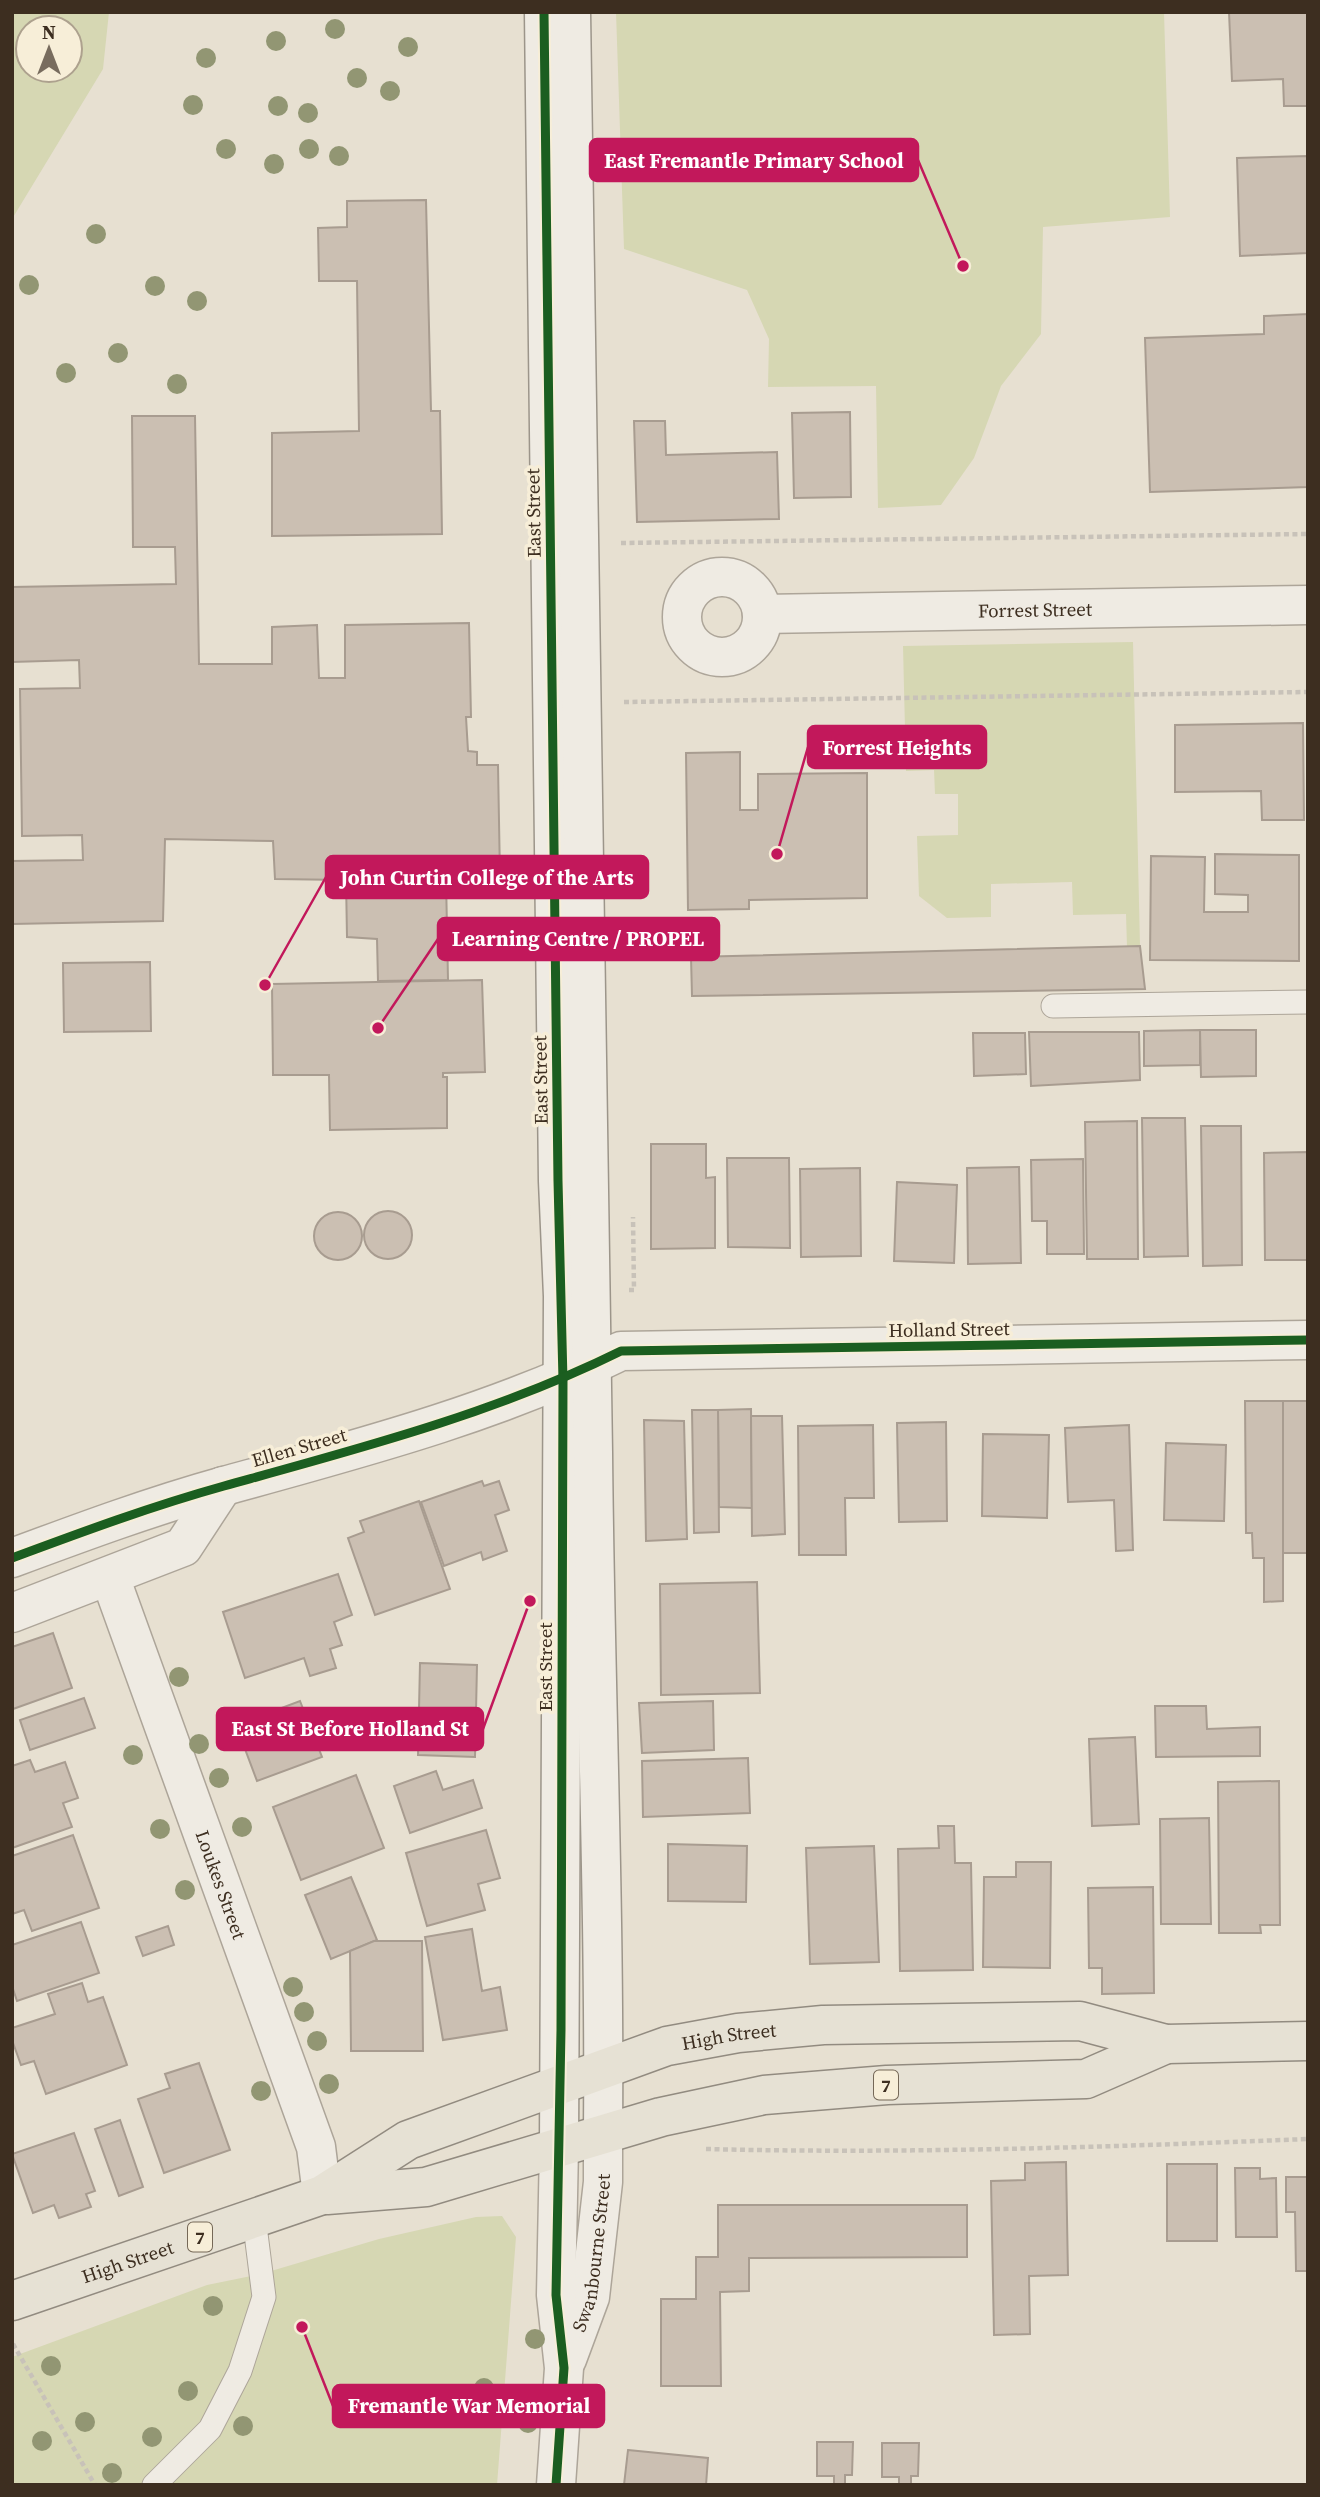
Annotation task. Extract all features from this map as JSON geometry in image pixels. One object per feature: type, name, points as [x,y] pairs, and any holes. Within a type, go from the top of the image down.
[{"type":"main road","name":"High Street","points":[[12,2301],[322,2195],[408,2140],[667,2046],[738,2033],[822,2025],[1080,2021],[1166,2044],[1308,2041]]},
{"type":"main road","name":"High Street","points":[[322,2195],[426,2188],[676,2113],[764,2095],[887,2085],[1086,2080],[1166,2044]]},
{"type":"street","name":"East Street","points":[[544,12],[558,1181],[578,1373],[604,2069],[603,2134]]},
{"type":"street","name":"East Street","points":[[559,2147],[588,866],[571,12]]},
{"type":"street","name":"Forrest Street","points":[[762,614],[1308,605]]},
{"type":"street","name":"Holland Street","points":[[578,1373],[621,1352],[1308,1340]]},
{"type":"street","name":"Ellen Street","points":[[12,1558],[106,1523],[223,1486],[289,1470],[578,1373]]},
{"type":"street","points":[[12,1613],[183,1547],[223,1486]]},
{"type":"street","name":"Loukes Street","points":[[110,1577],[316,2147],[322,2195]]},
{"type":"street","name":"Swanbourne Street","points":[[564,2368],[590,2297],[603,2182],[603,2134]]},
{"type":"street","name":"Swanbourne Street","points":[[556,2485],[564,2368],[556,2295],[559,2147]]},
{"type":"lane","points":[[1053,1006],[1308,1002]]},
{"type":"lane","points":[[154,2485],[210,2429],[240,2371],[264,2297],[254,2218]]},
{"type":"path","points":[[621,555],[621,542],[1308,534]]},
{"type":"path","points":[[624,702],[1308,692]]},
{"type":"path","points":[[693,2149],[867,2152],[1308,2139]]},
{"type":"path","points":[[13,2344],[95,2485]]},
{"type":"green space","points":[[12,12],[109,12],[103,69],[12,219]]},
{"type":"green space","points":[[616,12],[1164,12],[1170,217],[1043,227],[1041,334],[1001,386],[974,458],[941,505],[878,508],[876,386],[768,387],[769,339],[747,290],[624,249]]},
{"type":"green space","points":[[1133,642],[1140,946],[1127,947],[1126,914],[1073,915],[1072,882],[991,884],[991,917],[947,918],[919,896],[917,836],[958,835],[958,794],[935,794],[934,770],[906,771],[903,646]]},
{"type":"green space","points":[[502,2216],[516,2237],[497,2485],[12,2485],[12,2357],[207,2285],[261,2274],[379,2239],[476,2217]]},
{"type":"building","points":[[1229,12],[1308,12],[1308,106],[1284,106],[1283,79],[1232,81]]},
{"type":"building","points":[[1308,156],[1308,253],[1240,256],[1237,158]]},
{"type":"building","points":[[426,200],[431,411],[440,411],[442,534],[272,536],[272,433],[359,431],[357,281],[319,281],[318,228],[347,227],[347,201]]},
{"type":"building","points":[[1308,314],[1308,487],[1150,492],[1145,338],[1264,334],[1264,316]]},
{"type":"building","points":[[850,412],[851,497],[794,498],[792,413]]},
{"type":"building","points":[[132,416],[195,416],[199,664],[272,664],[272,627],[317,625],[319,678],[345,678],[345,625],[469,623],[471,717],[466,717],[468,751],[477,752],[477,765],[498,765],[500,877],[446,878],[448,980],[378,981],[377,939],[347,937],[346,880],[275,879],[273,841],[165,839],[163,921],[12,924],[12,861],[83,860],[82,835],[22,836],[20,689],[80,688],[79,660],[12,662],[12,587],[176,584],[175,547],[133,547]]},
{"type":"building","points":[[634,421],[665,421],[666,455],[777,452],[779,519],[637,522]]},
{"type":"building","points":[[1303,723],[1304,820],[1262,820],[1261,791],[1175,792],[1175,725]]},
{"type":"building","points":[[740,752],[740,810],[758,810],[758,774],[867,773],[867,898],[749,900],[749,909],[688,910],[686,753]]},
{"type":"building","points":[[1215,854],[1299,855],[1299,961],[1150,960],[1151,856],[1205,857],[1204,912],[1248,912],[1248,895],[1215,894]]},
{"type":"building","points":[[1140,946],[1145,989],[692,996],[691,957]]},
{"type":"building","points":[[150,962],[151,1031],[64,1032],[63,963]]},
{"type":"building","points":[[482,980],[485,1072],[443,1073],[443,1077],[447,1077],[447,1128],[330,1130],[329,1075],[273,1075],[272,984]]},
{"type":"building","points":[[1200,1030],[1200,1065],[1144,1066],[1144,1031]]},
{"type":"building","points":[[1200,1030],[1256,1030],[1256,1076],[1201,1077]]},
{"type":"building","points":[[1029,1032],[1139,1032],[1140,1080],[1031,1086]]},
{"type":"building","points":[[973,1033],[1025,1033],[1026,1074],[974,1076]]},
{"type":"building","points":[[1142,1118],[1185,1118],[1188,1256],[1144,1257]]},
{"type":"building","points":[[1137,1121],[1138,1259],[1087,1259],[1085,1122]]},
{"type":"building","points":[[1201,1126],[1241,1126],[1242,1265],[1203,1266]]},
{"type":"building","points":[[651,1144],[706,1144],[706,1178],[715,1177],[715,1248],[651,1249]]},
{"type":"building","points":[[1308,1152],[1308,1260],[1265,1260],[1264,1153]]},
{"type":"building","points":[[727,1158],[789,1158],[790,1248],[728,1247]]},
{"type":"building","points":[[1083,1159],[1084,1254],[1047,1254],[1047,1221],[1032,1221],[1031,1160]]},
{"type":"building","points":[[1019,1167],[1021,1263],[968,1264],[967,1168]]},
{"type":"building","points":[[860,1168],[861,1256],[801,1257],[800,1169]]},
{"type":"building","points":[[897,1182],[957,1185],[954,1263],[894,1261]]},
{"type":"building","points":[[388,1211],[405,1218],[412,1235],[405,1252],[388,1259],[371,1252],[364,1235],[371,1218]]},
{"type":"building","points":[[338,1212],[355,1219],[362,1236],[355,1253],[338,1260],[321,1253],[314,1236],[321,1219]]},
{"type":"building","points":[[1245,1401],[1283,1401],[1283,1601],[1264,1602],[1264,1558],[1253,1558],[1252,1533],[1246,1533]]},
{"type":"building","points":[[1283,1401],[1308,1401],[1308,1553],[1283,1553]]},
{"type":"building","points":[[751,1409],[752,1508],[719,1507],[718,1410]]},
{"type":"building","points":[[692,1410],[718,1410],[719,1532],[694,1533]]},
{"type":"building","points":[[751,1416],[782,1416],[785,1534],[752,1536]]},
{"type":"building","points":[[644,1420],[684,1421],[687,1539],[646,1541]]},
{"type":"building","points":[[946,1422],[947,1521],[899,1522],[897,1423]]},
{"type":"building","points":[[873,1425],[874,1498],[845,1498],[846,1555],[799,1555],[798,1426]]},
{"type":"building","points":[[1129,1425],[1133,1550],[1116,1551],[1114,1500],[1068,1502],[1065,1428]]},
{"type":"building","points":[[983,1434],[1049,1435],[1047,1518],[982,1516]]},
{"type":"building","points":[[1166,1443],[1226,1445],[1224,1521],[1164,1520]]},
{"type":"building","points":[[482,1481],[484,1486],[499,1481],[509,1510],[495,1515],[507,1551],[483,1560],[481,1552],[444,1566],[421,1502]]},
{"type":"building","points":[[419,1501],[450,1589],[375,1615],[348,1538],[364,1532],[360,1521]]},
{"type":"building","points":[[338,1574],[352,1615],[334,1622],[342,1645],[330,1649],[336,1668],[310,1676],[304,1658],[245,1678],[223,1612]]},
{"type":"building","points":[[757,1582],[760,1693],[661,1695],[660,1584]]},
{"type":"building","points":[[53,1633],[72,1688],[13,1709],[12,1647]]},
{"type":"building","points":[[420,1663],[477,1665],[475,1757],[418,1755]]},
{"type":"building","points":[[84,1698],[95,1728],[30,1750],[20,1720]]},
{"type":"building","points":[[300,1701],[322,1757],[257,1781],[236,1725]]},
{"type":"building","points":[[713,1701],[714,1750],[642,1753],[639,1703]]},
{"type":"building","points":[[1155,1706],[1206,1706],[1207,1729],[1260,1727],[1260,1756],[1156,1757]]},
{"type":"building","points":[[1135,1737],[1139,1824],[1092,1826],[1089,1739]]},
{"type":"building","points":[[748,1758],[750,1813],[643,1817],[642,1761]]},
{"type":"building","points":[[30,1760],[35,1772],[65,1762],[78,1798],[63,1803],[72,1827],[12,1848],[12,1766]]},
{"type":"building","points":[[436,1771],[443,1790],[473,1780],[482,1808],[410,1833],[394,1786]]},
{"type":"building","points":[[356,1775],[384,1848],[301,1880],[273,1807]]},
{"type":"building","points":[[1279,1781],[1280,1925],[1260,1925],[1261,1933],[1219,1933],[1218,1782]]},
{"type":"building","points":[[1209,1818],[1211,1924],[1161,1924],[1160,1819]]},
{"type":"building","points":[[938,1826],[954,1826],[955,1863],[971,1863],[973,1970],[900,1971],[898,1849],[939,1848]]},
{"type":"building","points":[[486,1830],[500,1878],[478,1884],[485,1910],[427,1926],[406,1853]]},
{"type":"building","points":[[73,1835],[99,1908],[32,1931],[24,1910],[12,1914],[12,1856]]},
{"type":"building","points":[[668,1844],[747,1846],[746,1902],[668,1901]]},
{"type":"building","points":[[874,1846],[879,1962],[810,1964],[806,1848]]},
{"type":"building","points":[[1016,1862],[1051,1862],[1050,1968],[983,1967],[984,1877],[1016,1877]]},
{"type":"building","points":[[351,1877],[377,1940],[331,1959],[305,1895]]},
{"type":"building","points":[[1153,1887],[1154,1993],[1102,1994],[1102,1968],[1089,1968],[1088,1888]]},
{"type":"building","points":[[81,1922],[99,1973],[17,2001],[12,1986],[12,1945]]},
{"type":"building","points":[[168,1926],[174,1945],[143,1956],[136,1937]]},
{"type":"building","points":[[472,1929],[482,1991],[500,1987],[507,2030],[443,2040],[425,1937]]},
{"type":"building","points":[[374,1941],[422,1941],[423,2051],[351,2051],[350,1951]]},
{"type":"building","points":[[82,1983],[88,2002],[103,1997],[127,2065],[46,2094],[34,2061],[21,2065],[12,2040],[12,2028],[55,2014],[48,1994]]},
{"type":"building","points":[[199,2063],[230,2150],[164,2173],[138,2099],[170,2088],[165,2074]]},
{"type":"building","points":[[120,2120],[143,2187],[119,2196],[95,2129]]},
{"type":"building","points":[[74,2133],[95,2191],[86,2194],[91,2207],[59,2218],[54,2205],[33,2213],[12,2154]]},
{"type":"building","points":[[1066,2162],[1068,2275],[1029,2276],[1030,2334],[994,2335],[991,2181],[1025,2180],[1025,2163]]},
{"type":"building","points":[[1167,2164],[1217,2164],[1217,2241],[1167,2241]]},
{"type":"building","points":[[1235,2168],[1260,2168],[1260,2179],[1276,2178],[1277,2237],[1236,2237]]},
{"type":"building","points":[[1286,2177],[1308,2177],[1308,2271],[1296,2271],[1295,2212],[1286,2212]]},
{"type":"building","points":[[718,2205],[967,2205],[967,2257],[749,2258],[749,2291],[720,2292],[721,2386],[661,2386],[661,2299],[696,2299],[696,2257],[718,2257]]},
{"type":"building","points":[[817,2442],[853,2442],[852,2475],[845,2475],[845,2485],[834,2485],[834,2476],[817,2476]]},
{"type":"building","points":[[882,2443],[919,2443],[918,2476],[911,2476],[911,2485],[899,2485],[899,2477],[882,2477]]},
{"type":"building","points":[[628,2450],[708,2458],[706,2485],[624,2485]]},
{"type":"cycle path","points":[[544,12],[558,1181],[563,1380],[561,2030],[556,2295],[564,2368],[556,2485]]},
{"type":"cycle path","points":[[12,1558],[170,1502],[426,1428],[525,1393],[621,1351],[1308,1340]]},
{"type":"place","name":"East Fremantle Primary School","points":[[963,266]]},
{"type":"place","name":"Forrest Heights","points":[[777,854]]},
{"type":"place","name":"John Curtin College of the Arts","points":[[265,985]]},
{"type":"place","name":"Learning Centre / PROPEL","points":[[378,1028]]},
{"type":"place","name":"East St Before Holland St","points":[[530,1601]]},
{"type":"place","name":"Fremantle War Memorial","points":[[302,2327]]}]
